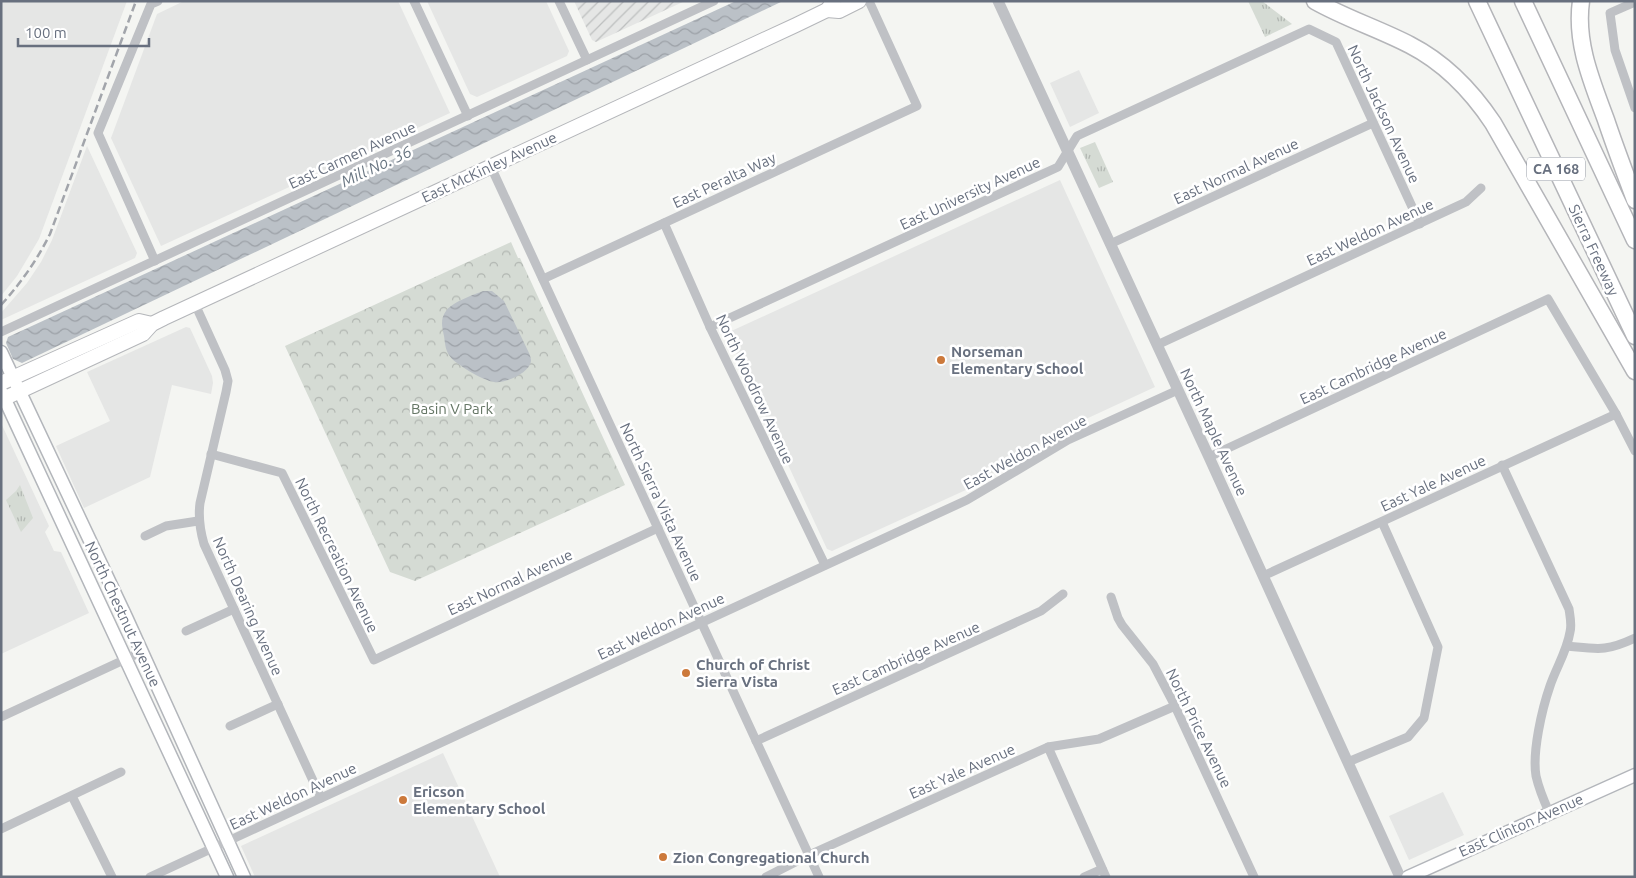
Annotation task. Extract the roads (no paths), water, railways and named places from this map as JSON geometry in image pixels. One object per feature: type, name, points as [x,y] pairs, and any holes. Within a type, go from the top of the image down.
[{"type":"highway","points":[[1315,1],[1410,45],[1434,59],[1470,91],[1493,123],[1635,370]]},
{"type":"highway","name":"Sierra Freeway","points":[[1477,1],[1635,336]]},
{"type":"highway","name":"CA 168","points":[[1524,1],[1635,240]]},
{"type":"highway","points":[[1581,1],[1581,33],[1590,81],[1635,200]]},
{"type":"main road","name":"East McKinley Avenue","points":[[2,396],[20,391],[143,334],[152,324],[491,167],[831,6],[839,11],[859,1]]},
{"type":"main road","name":"East McKinley Avenue","points":[[7,380],[139,321],[152,324]]},
{"type":"main road","name":"North Chestnut Avenue","points":[[4,357],[7,380],[20,391],[126,617],[244,877]]},
{"type":"main road","name":"North Chestnut Avenue","points":[[2,396],[226,877]]},
{"type":"main road","points":[[67,534],[77,537],[82,543],[103,589],[126,617]]},
{"type":"main road","name":"East Clinton Avenue","points":[[1408,877],[1635,775]]},
{"type":"street","points":[[155,261],[98,133],[152,4],[158,1]]},
{"type":"street","points":[[414,1],[468,116]]},
{"type":"street","points":[[559,1],[587,60]]},
{"type":"street","name":"East Carmen Avenue","points":[[1,332],[714,1]]},
{"type":"street","name":"East Peralta Way","points":[[543,279],[917,106],[868,1]]},
{"type":"street","name":"North Maple Avenue","points":[[998,1],[1209,457],[1400,877]]},
{"type":"street","points":[[1635,2],[1610,13],[1615,50],[1635,108]]},
{"type":"street","name":"East University Avenue","points":[[710,327],[1058,167],[1077,136],[1309,29],[1336,42]]},
{"type":"street","name":"North Jackson Avenue","points":[[1336,42],[1420,224]]},
{"type":"street","name":"East Normal Avenue","points":[[1110,244],[1373,123]]},
{"type":"street","name":"North Sierra Vista Avenue","points":[[491,167],[819,877]]},
{"type":"street","name":"East Weldon Avenue","points":[[1157,344],[1466,202],[1481,188]]},
{"type":"street","name":"North Woodrow Avenue","points":[[664,223],[710,327],[824,565]]},
{"type":"street","name":"East Cambridge Avenue","points":[[1209,457],[1548,299],[1616,414]]},
{"type":"street","name":"North Dearing Avenue","points":[[195,304],[225,370],[228,381],[200,503],[198,521],[204,544],[321,798]]},
{"type":"street","name":"East Weldon Avenue","points":[[150,877],[967,500],[1068,440],[1178,390]]},
{"type":"street","points":[[1616,414],[1635,451]]},
{"type":"street","name":"East Yale Avenue","points":[[1263,576],[1616,414]]},
{"type":"street","name":"North Recreation Avenue","points":[[211,454],[282,474],[374,660]]},
{"type":"street","points":[[1502,465],[1569,609],[1571,630],[1567,646],[1550,685],[1543,710],[1535,757],[1536,775],[1540,792],[1549,812]]},
{"type":"street","points":[[145,536],[166,526],[198,521]]},
{"type":"street","points":[[1348,762],[1408,737],[1424,718],[1438,647],[1382,522]]},
{"type":"street","name":"East Normal Avenue","points":[[374,660],[658,528]]},
{"type":"street","name":"East Cambridge Avenue","points":[[756,740],[1041,611],[1063,594]]},
{"type":"street","name":"North Price Avenue","points":[[1110,597],[1122,625],[1153,664],[1175,706],[1254,877]]},
{"type":"street","points":[[186,631],[234,609]]},
{"type":"street","points":[[1567,646],[1601,650],[1617,646],[1635,638]]},
{"type":"street","points":[[1,717],[141,652]]},
{"type":"street","points":[[230,726],[278,704]]},
{"type":"street","name":"East Yale Avenue","points":[[766,877],[1048,747],[1099,739],[1175,706]]},
{"type":"street","points":[[1048,747],[1104,873],[1084,877]]},
{"type":"street","points":[[1,829],[121,772]]},
{"type":"street","points":[[72,796],[112,877]]},
{"type":"water","points":[[736,1],[783,1],[22,363],[13,359],[6,343],[8,337]]},
{"type":"water","points":[[483,291],[492,291],[504,301],[531,358],[530,365],[526,370],[516,377],[504,381],[489,381],[469,371],[452,358],[446,348],[442,323],[446,311],[458,302]]},
{"type":"railway","points":[[1,305],[28,271],[50,234],[136,1]]},
{"type":"place","name":"Norseman Elementary School","points":[[941,360]]},
{"type":"place","name":"Church of Christ Sierra Vista","points":[[686,673]]},
{"type":"place","name":"Ericson Elementary School","points":[[403,800]]},
{"type":"place","name":"Zion Congregational Church","points":[[663,857]]},
{"type":"water label","name":"Mill No. 36","points":[[376,166]]},
{"type":"park label","name":"Basin V Park","points":[[452,408]]}]
